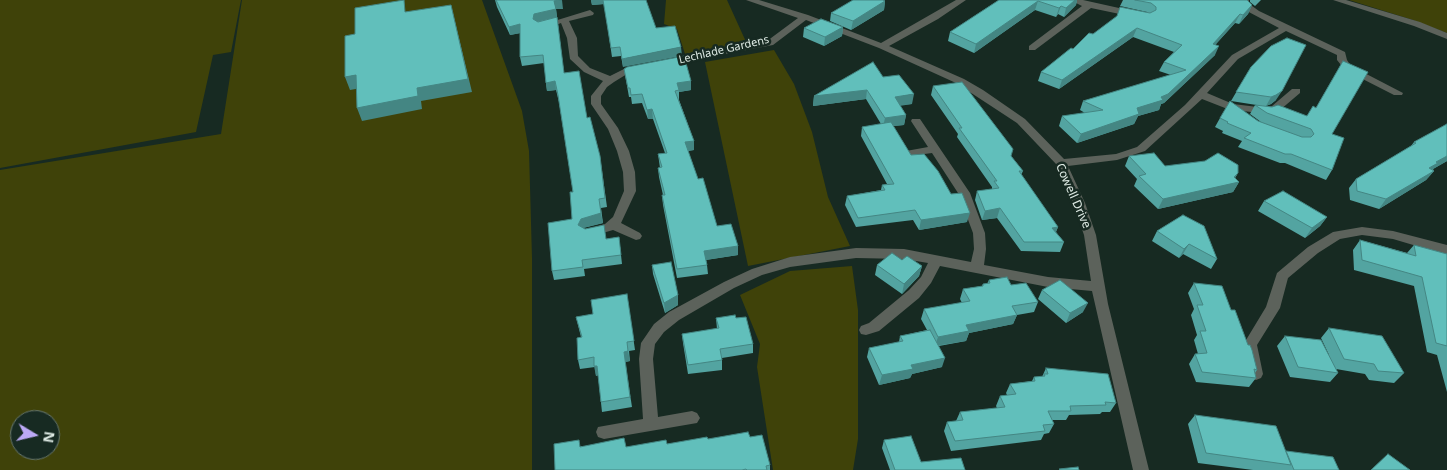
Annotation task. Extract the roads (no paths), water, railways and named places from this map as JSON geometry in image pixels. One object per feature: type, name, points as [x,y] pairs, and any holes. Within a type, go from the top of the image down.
[{"type":"street","name":"Cowell Drive","points":[[750,0],[805,17],[882,46],[979,92],[1021,121],[1061,162],[1079,202],[1090,235],[1099,287],[1141,470]]},
{"type":"street","points":[[882,46],[962,0]]},
{"type":"street","points":[[1074,0],[1089,6],[1140,15]]},
{"type":"street","points":[[1245,0],[1243,3],[1256,13],[1342,54],[1342,60],[1348,68],[1398,93]]},
{"type":"street","points":[[1337,0],[1447,36]]},
{"type":"street","points":[[1032,48],[1089,6]]},
{"type":"street","points":[[547,24],[590,14]]},
{"type":"street","name":"Lechlade Gardens","points":[[610,80],[624,72],[770,43],[805,17]]},
{"type":"street","points":[[564,20],[572,38],[573,57],[587,70],[610,80]]},
{"type":"street","points":[[1061,162],[1117,157],[1135,152],[1156,136],[1235,58],[1285,28]]},
{"type":"street","points":[[587,233],[609,227],[618,219],[630,190],[629,172],[623,151],[613,128],[602,116],[596,104],[596,96],[602,85],[610,80]]},
{"type":"street","points":[[1200,94],[1229,106],[1267,112],[1276,108],[1296,91]]},
{"type":"street","points":[[1229,106],[1251,122]]},
{"type":"street","points":[[916,121],[964,193],[980,233],[977,267]]},
{"type":"street","points":[[910,153],[935,149]]},
{"type":"street","points":[[612,224],[636,236]]},
{"type":"street","points":[[1256,374],[1250,345],[1273,308],[1282,276],[1313,250],[1337,236],[1362,231],[1393,235],[1447,250]]},
{"type":"street","points":[[651,424],[646,359],[648,343],[659,328],[674,316],[704,298],[757,272],[790,262],[856,252],[904,254],[1048,282],[1099,287]]},
{"type":"street","points":[[866,330],[874,327],[914,294],[926,280],[936,260]]},
{"type":"street","points":[[604,432],[692,418]]}]
